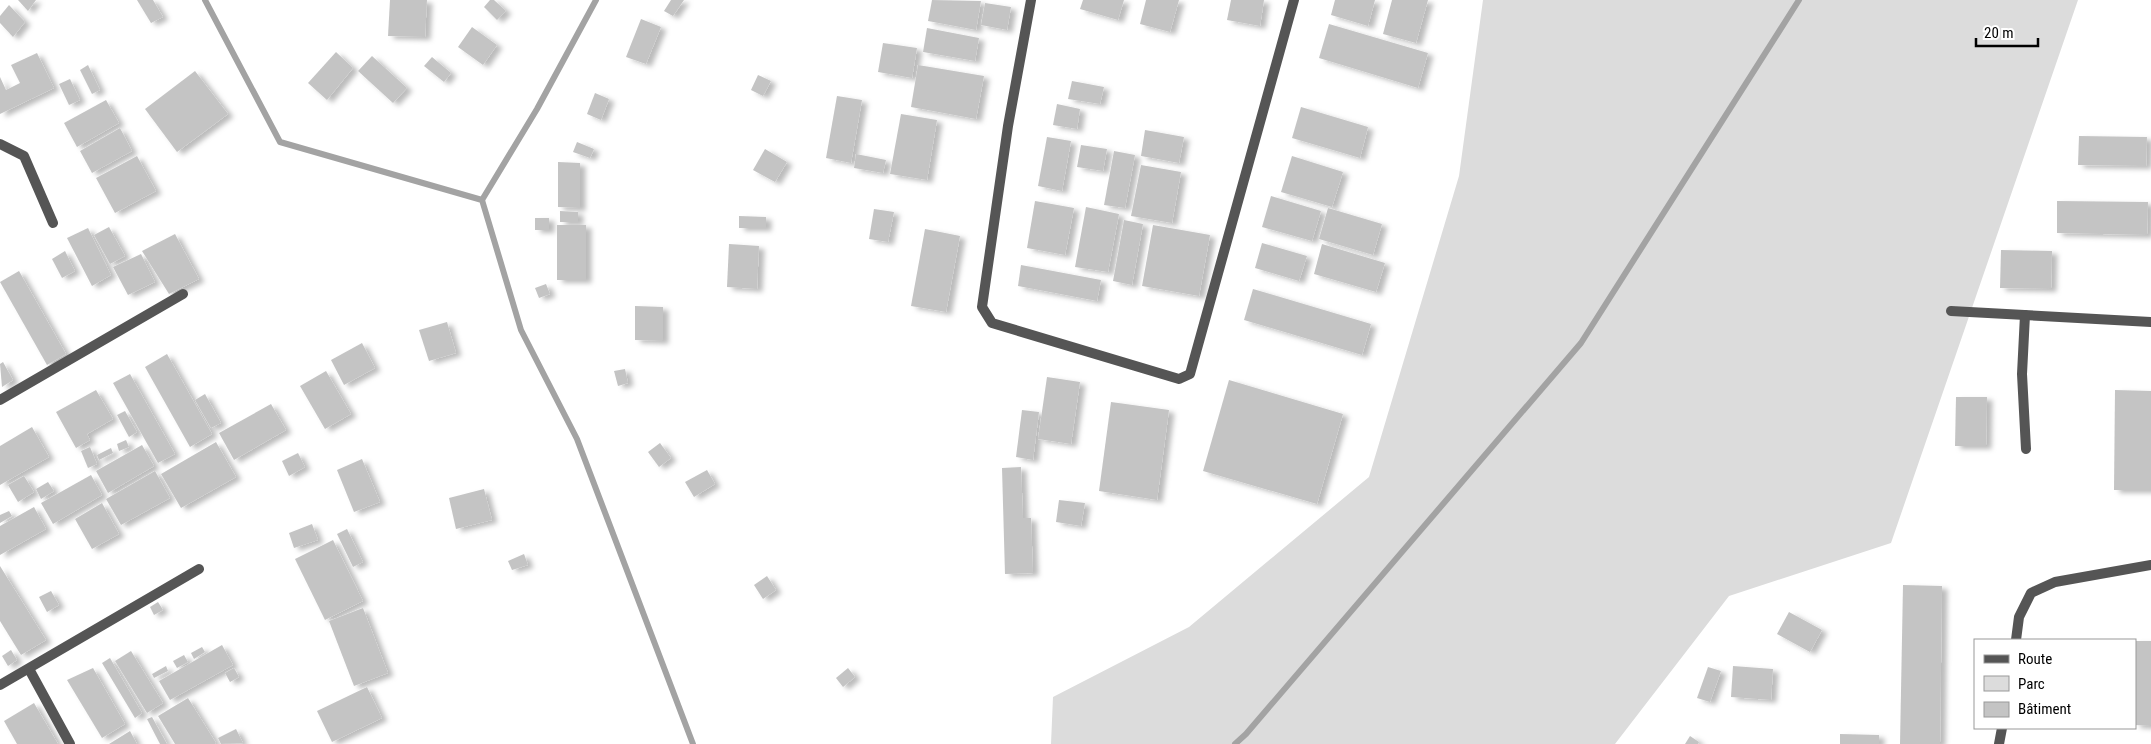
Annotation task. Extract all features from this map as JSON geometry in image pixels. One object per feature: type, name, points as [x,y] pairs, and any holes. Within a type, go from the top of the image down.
[{"type":"street","points":[[1031,0],[1008,126],[982,307],[992,323],[1179,379],[1190,374],[1294,0]]},
{"type":"street","points":[[0,144],[24,156],[53,223]]},
{"type":"street","points":[[0,400],[182,294]]},
{"type":"street","points":[[1951,311],[2151,322]]},
{"type":"street","points":[[2024,315],[2022,374],[2026,449]]},
{"type":"street","points":[[2016,639],[2019,617],[2031,593],[2056,582],[2151,565]]},
{"type":"street","points":[[0,685],[199,569]]},
{"type":"street","points":[[29,668],[70,744]]},
{"type":"street","points":[[1999,744],[2002,729]]},
{"type":"green space","points":[[1483,0],[2078,0],[1891,543],[1729,596],[1615,744],[1051,744],[1053,697],[1189,627],[1369,477],[1459,176]]},
{"type":"building","points":[[18,0],[36,0],[28,11]]},
{"type":"building","points":[[137,0],[153,0],[163,17],[151,23]]},
{"type":"building","points":[[390,0],[427,0],[425,37],[388,36]]},
{"type":"building","points":[[490,0],[494,0],[506,11],[497,20],[484,7]]},
{"type":"building","points":[[671,0],[684,0],[673,16],[664,11]]},
{"type":"building","points":[[932,0],[981,1],[976,30],[928,21]]},
{"type":"building","points":[[1083,0],[1124,0],[1118,20],[1080,9]]},
{"type":"building","points":[[1146,0],[1179,0],[1170,32],[1140,24]]},
{"type":"building","points":[[1231,0],[1264,0],[1260,26],[1227,20]]},
{"type":"building","points":[[1335,0],[1375,0],[1368,26],[1331,15]]},
{"type":"building","points":[[1392,0],[1428,0],[1416,43],[1383,34]]},
{"type":"building","points":[[985,3],[1011,7],[1007,30],[981,25]]},
{"type":"building","points":[[9,5],[25,22],[13,37],[0,23],[0,16]]},
{"type":"building","points":[[641,19],[661,27],[646,64],[626,57]]},
{"type":"building","points":[[1329,24],[1428,53],[1418,88],[1319,58]]},
{"type":"building","points":[[472,27],[497,45],[483,65],[458,47]]},
{"type":"building","points":[[927,28],[979,38],[975,61],[923,52]]},
{"type":"building","points":[[883,43],[917,48],[912,78],[878,72]]},
{"type":"building","points":[[336,52],[353,68],[327,100],[308,83]]},
{"type":"building","points":[[37,53],[54,88],[0,114],[0,77],[6,90],[20,83],[11,65]]},
{"type":"building","points":[[372,56],[407,88],[393,103],[358,71]]},
{"type":"building","points":[[432,57],[451,73],[444,82],[424,66]]},
{"type":"building","points":[[88,65],[100,90],[92,94],[80,70]]},
{"type":"building","points":[[918,65],[984,76],[976,119],[911,107]]},
{"type":"building","points":[[195,71],[228,114],[177,152],[145,109]]},
{"type":"building","points":[[758,75],[771,81],[763,96],[751,90]]},
{"type":"building","points":[[70,79],[80,100],[69,105],[59,84]]},
{"type":"building","points":[[1072,81],[1104,87],[1100,104],[1068,99]]},
{"type":"building","points":[[595,93],[609,99],[601,120],[587,114]]},
{"type":"building","points":[[837,96],[862,100],[851,163],[826,158]]},
{"type":"building","points":[[106,100],[119,123],[77,147],[64,123]]},
{"type":"building","points":[[1057,104],[1080,109],[1077,129],[1053,125]]},
{"type":"building","points":[[1301,107],[1368,127],[1360,158],[1292,138]]},
{"type":"building","points":[[901,114],[937,120],[927,180],[890,174]]},
{"type":"building","points":[[120,128],[132,151],[92,173],[80,151]]},
{"type":"building","points":[[1145,130],[1184,137],[1179,163],[1141,156]]},
{"type":"building","points":[[2079,136],[2147,137],[2146,166],[2078,165]]},
{"type":"building","points":[[1047,137],[1071,141],[1062,191],[1038,186]]},
{"type":"building","points":[[577,142],[594,149],[590,158],[573,152]]},
{"type":"building","points":[[1081,145],[1107,149],[1103,171],[1077,167]]},
{"type":"building","points":[[765,149],[787,162],[775,182],[753,170]]},
{"type":"building","points":[[1114,151],[1135,155],[1125,208],[1104,205]]},
{"type":"building","points":[[856,154],[886,160],[883,173],[854,168]]},
{"type":"building","points":[[137,156],[156,191],[115,213],[96,178]]},
{"type":"building","points":[[1292,156],[1343,172],[1332,207],[1281,192]]},
{"type":"building","points":[[558,162],[580,163],[580,208],[558,207]]},
{"type":"building","points":[[1141,165],[1181,172],[1172,223],[1131,216]]},
{"type":"building","points":[[1271,196],[1321,211],[1312,241],[1262,227]]},
{"type":"building","points":[[1035,201],[1074,208],[1065,255],[1027,248]]},
{"type":"building","points":[[2057,201],[2148,202],[2147,235],[2057,233]]},
{"type":"building","points":[[1086,207],[1119,214],[1108,272],[1075,267]]},
{"type":"building","points":[[1328,208],[1382,224],[1373,255],[1319,239]]},
{"type":"building","points":[[874,209],[894,212],[888,242],[869,239]]},
{"type":"building","points":[[560,211],[578,212],[578,222],[560,222]]},
{"type":"building","points":[[739,216],[766,217],[766,228],[739,228]]},
{"type":"building","points":[[535,218],[549,218],[549,230],[535,230]]},
{"type":"building","points":[[1124,220],[1143,224],[1132,285],[1113,281]]},
{"type":"building","points":[[557,225],[586,225],[586,280],[557,280]]},
{"type":"building","points":[[1153,225],[1210,235],[1199,296],[1142,286]]},
{"type":"building","points":[[109,227],[125,256],[110,264],[94,235]]},
{"type":"building","points":[[88,228],[111,275],[92,286],[67,238]]},
{"type":"building","points":[[925,229],[960,236],[946,312],[911,306]]},
{"type":"building","points":[[175,234],[199,279],[169,294],[142,251]]},
{"type":"building","points":[[1262,243],[1307,256],[1299,281],[1255,268]]},
{"type":"building","points":[[729,244],[759,246],[757,289],[727,287]]},
{"type":"building","points":[[1322,244],[1385,263],[1376,292],[1314,274]]},
{"type":"building","points":[[2001,250],[2052,251],[2051,289],[2000,288]]},
{"type":"building","points":[[65,251],[75,271],[62,278],[52,259]]},
{"type":"building","points":[[141,254],[155,282],[128,295],[113,267]]},
{"type":"building","points":[[1021,265],[1101,280],[1097,301],[1018,286]]},
{"type":"building","points":[[19,271],[66,354],[47,365],[0,282]]},
{"type":"building","points":[[546,284],[550,294],[539,298],[535,288]]},
{"type":"building","points":[[1253,289],[1371,324],[1362,355],[1244,320]]},
{"type":"building","points":[[635,306],[663,307],[663,341],[635,340]]},
{"type":"building","points":[[447,322],[456,353],[429,361],[419,330]]},
{"type":"building","points":[[362,343],[375,368],[344,385],[331,360]]},
{"type":"building","points":[[167,354],[212,434],[190,447],[145,367]]},
{"type":"building","points":[[3,362],[13,380],[2,387],[0,364]]},
{"type":"building","points":[[625,369],[628,383],[618,386],[614,371]]},
{"type":"building","points":[[326,371],[351,414],[325,429],[300,386]]},
{"type":"building","points":[[130,374],[175,454],[158,463],[113,383]]},
{"type":"building","points":[[1047,377],[1080,382],[1071,444],[1038,439]]},
{"type":"building","points":[[1229,380],[1343,414],[1317,504],[1203,471]]},
{"type":"building","points":[[96,390],[113,419],[87,434],[90,440],[76,448],[56,412]]},
{"type":"building","points":[[2115,390],[2151,391],[2151,490],[2114,490]]},
{"type":"building","points":[[205,394],[221,423],[211,428],[195,400]]},
{"type":"building","points":[[1956,397],[1987,397],[1986,446],[1955,446]]},
{"type":"building","points":[[1111,402],[1169,410],[1157,500],[1099,491]]},
{"type":"building","points":[[271,404],[286,430],[234,460],[219,433]]},
{"type":"building","points":[[1022,410],[1039,412],[1033,460],[1016,457]]},
{"type":"building","points":[[125,411],[137,432],[129,437],[117,415]]},
{"type":"building","points":[[32,427],[49,457],[0,485],[0,446]]},
{"type":"building","points":[[126,440],[129,447],[119,451],[117,444]]},
{"type":"building","points":[[216,442],[236,477],[181,508],[161,474]]},
{"type":"building","points":[[660,443],[671,458],[659,467],[648,452]]},
{"type":"building","points":[[142,445],[154,466],[108,493],[96,471]]},
{"type":"building","points":[[90,447],[97,464],[88,468],[81,451]]},
{"type":"building","points":[[111,448],[113,453],[99,460],[97,455]]},
{"type":"building","points":[[298,453],[305,467],[289,476],[282,461]]},
{"type":"building","points":[[362,459],[380,502],[354,512],[337,470]]},
{"type":"building","points":[[1021,467],[1023,518],[1031,518],[1033,573],[1005,574],[1002,468]]},
{"type":"building","points":[[707,470],[715,484],[694,497],[685,482]]},
{"type":"building","points":[[155,471],[170,498],[121,525],[106,499]]},
{"type":"building","points":[[91,475],[102,495],[53,524],[41,503]]},
{"type":"building","points":[[24,476],[34,492],[18,502],[8,485]]},
{"type":"building","points":[[48,482],[54,491],[41,499],[36,489]]},
{"type":"building","points":[[484,489],[492,520],[456,529],[449,498]]},
{"type":"building","points":[[1059,500],[1085,503],[1081,526],[1056,522]]},
{"type":"building","points":[[102,503],[119,534],[92,549],[75,519]]},
{"type":"building","points":[[34,507],[46,529],[0,555],[0,526]]},
{"type":"building","points":[[9,511],[12,516],[0,523],[0,515]]},
{"type":"building","points":[[312,524],[318,540],[294,548],[289,533]]},
{"type":"building","points":[[347,529],[363,562],[353,567],[337,534]]},
{"type":"building","points":[[333,540],[363,601],[325,620],[295,559]]},
{"type":"building","points":[[524,554],[528,565],[512,570],[508,561]]},
{"type":"building","points":[[0,566],[46,640],[21,655],[0,621]]},
{"type":"building","points":[[767,576],[776,590],[763,599],[754,585]]},
{"type":"building","points":[[1903,585],[1942,586],[1940,744],[1900,744]]},
{"type":"building","points":[[51,591],[59,605],[47,612],[39,597]]},
{"type":"building","points":[[158,602],[163,610],[154,615],[150,607]]},
{"type":"building","points":[[363,608],[388,673],[354,686],[329,621]]},
{"type":"building","points":[[1789,612],[1822,630],[1810,652],[1777,634]]},
{"type":"building","points":[[2136,641],[2151,641],[2151,726],[2136,725]]},
{"type":"building","points":[[222,645],[233,665],[170,700],[159,681]]},
{"type":"building","points":[[202,647],[205,652],[194,659],[191,653]]},
{"type":"building","points":[[11,650],[17,660],[8,666],[2,656]]},
{"type":"building","points":[[131,651],[163,703],[147,713],[115,661]]},
{"type":"building","points":[[184,655],[188,662],[177,668],[173,661]]},
{"type":"building","points":[[110,658],[142,713],[135,718],[102,663]]},
{"type":"building","points":[[166,666],[168,671],[154,678],[152,674]]},
{"type":"building","points":[[1733,666],[1773,669],[1771,700],[1731,697]]},
{"type":"building","points":[[1708,667],[1721,671],[1710,702],[1697,698]]},
{"type":"building","points":[[93,668],[125,724],[102,738],[67,680]]},
{"type":"building","points":[[234,668],[239,677],[230,682],[225,673]]},
{"type":"building","points":[[848,668],[855,677],[843,687],[836,678]]},
{"type":"building","points":[[367,687],[382,718],[332,742],[317,711]]},
{"type":"building","points":[[188,698],[215,744],[175,744],[158,716]]},
{"type":"building","points":[[34,703],[58,744],[17,744],[4,721]]},
{"type":"building","points":[[152,717],[167,744],[160,744],[147,719]]},
{"type":"building","points":[[236,729],[243,743],[221,744],[218,738]]},
{"type":"building","points":[[130,731],[137,744],[109,744]]},
{"type":"building","points":[[1840,734],[1879,735],[1879,744],[1840,744]]},
{"type":"building","points":[[1690,736],[1699,742],[1698,744],[1685,744]]},
{"type":"waterway","points":[[205,0],[280,142],[482,200],[521,330],[577,439],[693,744]]},
{"type":"waterway","points":[[482,200],[537,109],[596,0]]},
{"type":"waterway","points":[[1235,744],[1246,734],[1581,343],[1799,0]]}]
